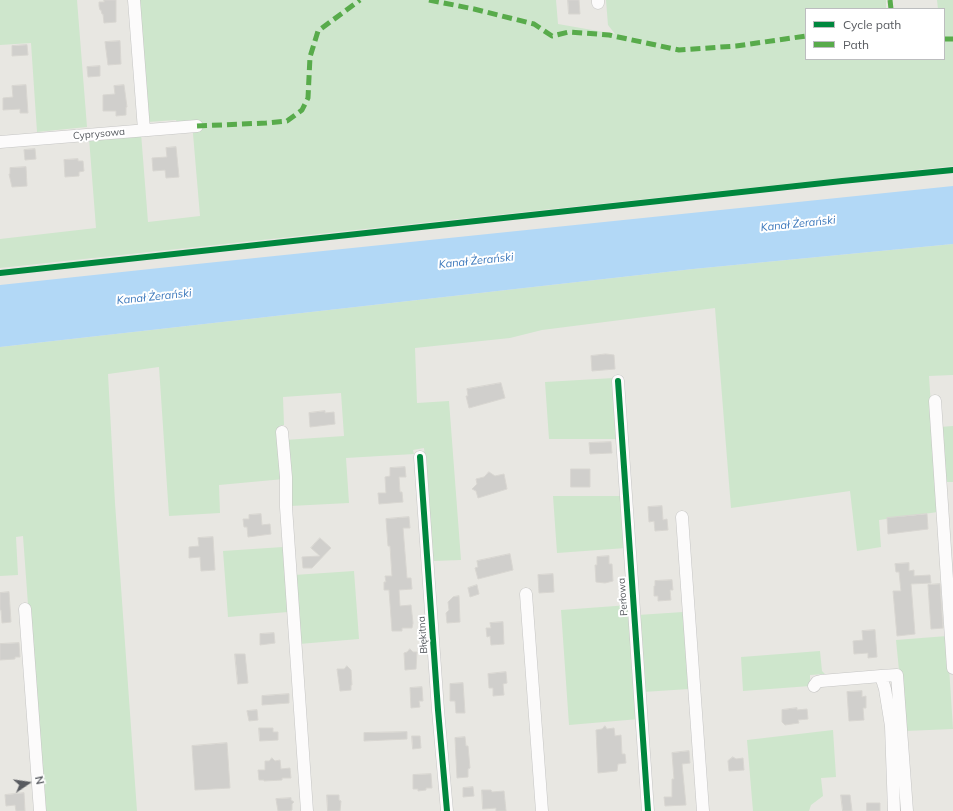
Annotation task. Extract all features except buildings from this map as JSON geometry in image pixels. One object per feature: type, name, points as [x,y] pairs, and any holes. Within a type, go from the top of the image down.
[{"type":"street","points":[[134,0],[144,130]]},
{"type":"street","name":"Cyprysowa","points":[[0,142],[197,126]]},
{"type":"street","name":"Perłowa","points":[[618,381],[648,811]]},
{"type":"street","points":[[935,401],[953,668]]},
{"type":"street","points":[[282,432],[307,811]]},
{"type":"street","name":"Błękitna","points":[[420,457],[438,710],[447,811]]},
{"type":"street","points":[[682,517],[703,811]]},
{"type":"street","points":[[526,594],[542,811]]},
{"type":"street","points":[[25,608],[40,811]]},
{"type":"street","points":[[814,686],[817,682],[821,681],[897,675],[906,811]]},
{"type":"street","points":[[881,676],[885,689],[891,726],[894,811]]},
{"type":"green space","points":[[0,0],[77,0],[87,127],[37,132],[31,43],[0,45]]},
{"type":"green space","points":[[138,0],[556,0],[558,24],[615,34],[608,25],[606,0],[886,0],[886,8],[805,8],[805,60],[945,60],[945,8],[938,8],[937,0],[953,0],[953,166],[0,268],[0,239],[96,228],[89,138],[141,133],[148,222],[200,216],[192,122],[177,124],[176,120],[148,122]]},
{"type":"green space","points":[[953,244],[953,375],[929,376],[938,512],[879,520],[881,547],[857,551],[850,491],[731,508],[715,308],[542,330],[510,338],[415,348],[417,403],[449,401],[461,560],[433,561],[424,448],[413,450],[414,454],[346,458],[349,503],[290,506],[285,440],[344,436],[341,393],[283,397],[284,425],[279,426],[284,479],[219,485],[220,513],[169,516],[159,367],[108,374],[115,503],[137,811],[43,811],[23,536],[16,537],[18,575],[0,576],[0,347],[693,269]]},
{"type":"green space","points":[[614,378],[618,439],[549,439],[545,382]]},
{"type":"green space","points":[[953,426],[953,482],[943,482],[940,427]]},
{"type":"green space","points":[[553,496],[622,496],[626,548],[557,553]]},
{"type":"green space","points":[[283,547],[288,612],[228,617],[223,551]]},
{"type":"green space","points":[[354,571],[359,639],[299,644],[294,575]]},
{"type":"green space","points":[[629,605],[639,719],[569,725],[561,610]]},
{"type":"green space","points":[[683,612],[689,689],[643,692],[638,615]]},
{"type":"green space","points":[[947,636],[953,729],[905,731],[896,640]]},
{"type":"green space","points":[[820,651],[822,671],[825,674],[810,675],[810,686],[743,691],[741,657]]},
{"type":"green space","points":[[833,730],[836,777],[821,778],[823,796],[811,805],[809,811],[753,811],[747,740]]},
{"type":"water","name":"Kanał Żerański","points":[[953,186],[953,244],[693,269],[0,347],[0,285]]},
{"type":"marked path","points":[[197,126],[287,121],[302,110],[308,98],[310,57],[318,31],[360,0]]},
{"type":"marked path","points":[[429,0],[474,9],[534,24],[552,36],[569,32],[609,35],[679,50],[736,46],[805,36]]},
{"type":"marked path","points":[[890,0],[891,8]]},
{"type":"marked path","points":[[945,39],[953,39]]},
{"type":"cycle path","points":[[0,273],[953,170]]},
{"type":"cycle path","points":[[618,381],[648,811]]},
{"type":"cycle path","points":[[420,457],[438,710],[447,811]]}]
